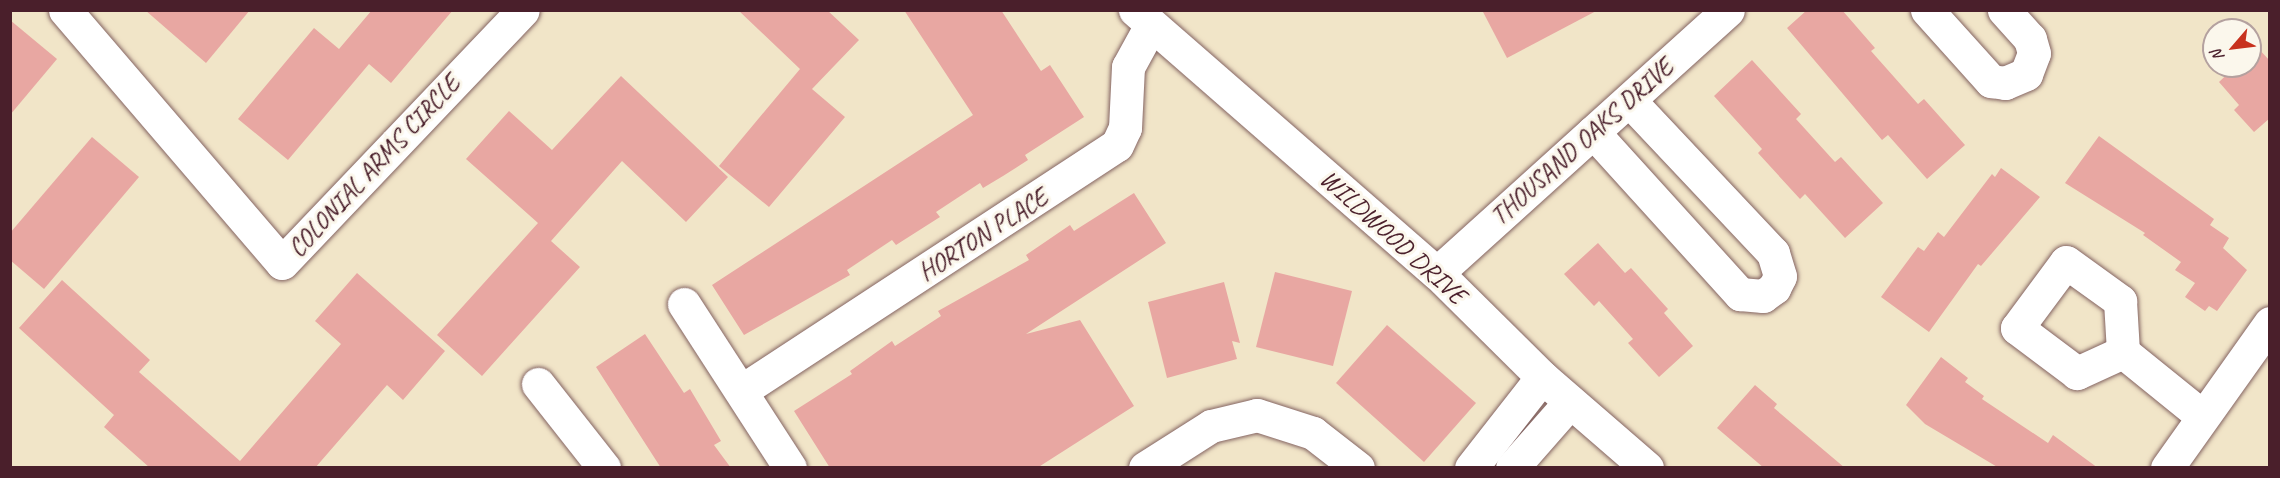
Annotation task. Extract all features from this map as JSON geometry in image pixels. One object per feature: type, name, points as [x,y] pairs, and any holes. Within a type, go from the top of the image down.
[{"type":"street","name":"COLONIAL ARMS CIRCLE","points":[[65,10],[282,263],[523,10]]},
{"type":"street","name":"THOUSAND OAKS DRIVE","points":[[1437,273],[1728,10]]},
{"type":"street","points":[[1927,10],[1990,81],[2005,83],[2026,74],[2034,53],[2030,39],[2004,10]]},
{"type":"street","name":"WILDWOOD DRIVE","points":[[1143,18],[1437,273],[1542,377],[1647,468]]},
{"type":"street","name":"HORTON PLACE","points":[[741,391],[1117,145],[1125,128],[1128,67],[1143,18]]},
{"type":"street","points":[[1593,132],[1740,294],[1763,296],[1774,288],[1780,276],[1773,253],[1629,100]]},
{"type":"street","points":[[684,304],[790,468]]},
{"type":"street","points":[[2167,468],[2270,324]]},
{"type":"street","points":[[2123,352],[2202,416]]},
{"type":"street","points":[[1471,468],[1542,377]]},
{"type":"street","points":[[538,384],[604,468]]},
{"type":"street","points":[[1512,468],[1570,402]]},
{"type":"street","points":[[1145,468],[1211,426],[1257,415],[1313,433],[1358,468]]},
{"type":"building","points":[[145,10],[250,10],[206,63]]},
{"type":"building","points":[[372,10],[453,10],[391,83],[369,64],[288,160],[238,119],[314,28],[339,49]]},
{"type":"building","points":[[738,10],[827,10],[859,40],[812,89],[845,117],[769,207],[719,166],[800,69]]},
{"type":"building","points":[[904,10],[1001,10],[1041,71],[1050,65],[1084,117],[1025,155],[1028,160],[983,188],[980,183],[936,212],[940,217],[896,245],[892,240],[847,270],[850,275],[744,335],[712,285],[973,115]]},
{"type":"building","points":[[1482,10],[1598,10],[1507,58]]},
{"type":"building","points":[[1807,10],[1842,10],[1875,48],[1871,51],[1918,104],[1924,99],[1965,145],[1927,179],[1888,135],[1882,140],[1787,28]]},
{"type":"building","points":[[10,20],[57,59],[10,115]]},
{"type":"building","points":[[2262,52],[2270,61],[2270,118],[2254,132],[2234,110],[2239,105],[2219,82],[2223,78],[2262,78]]},
{"type":"building","points":[[1752,60],[1801,114],[1796,119],[1835,162],[1841,157],[1883,203],[1845,238],[1805,194],[1800,199],[1758,153],[1762,149],[1714,96]]},
{"type":"building","points":[[621,76],[728,177],[686,222],[622,161],[551,241],[580,267],[482,376],[437,335],[538,223],[466,159],[509,111],[552,150]]},
{"type":"building","points":[[2099,136],[2214,219],[2210,225],[2229,238],[2223,248],[2247,270],[2217,311],[2209,306],[2205,311],[2185,297],[2195,283],[2175,270],[2181,262],[2143,235],[2145,233],[2065,183]]},
{"type":"building","points":[[92,137],[139,177],[44,289],[10,260],[10,233]]},
{"type":"building","points":[[2001,168],[2040,197],[1981,266],[1978,264],[1929,332],[1881,297],[1918,247],[1924,251],[1938,232],[1944,237],[1992,174],[1995,177]]},
{"type":"building","points":[[1134,193],[1166,243],[1026,334],[1080,320],[1134,406],[1037,468],[830,468],[794,411],[852,374],[850,371],[892,341],[895,346],[941,316],[938,311],[1029,260],[1026,255],[1070,225],[1074,231]]},
{"type":"building","points":[[1598,243],[1625,273],[1631,268],[1668,309],[1664,313],[1693,346],[1659,377],[1628,343],[1633,339],[1599,301],[1594,306],[1564,274]]},
{"type":"building","points":[[1275,272],[1352,291],[1333,366],[1256,347]]},
{"type":"building","points":[[357,273],[445,351],[403,400],[387,385],[315,468],[150,468],[104,427],[114,415],[19,328],[62,280],[150,360],[139,372],[240,461],[341,344],[315,321]]},
{"type":"building","points":[[1224,282],[1240,343],[1232,341],[1237,359],[1167,378],[1148,302]]},
{"type":"building","points":[[1387,325],[1476,403],[1424,462],[1336,383]]},
{"type":"building","points":[[645,334],[684,393],[690,389],[721,441],[714,445],[731,468],[661,468],[596,367]]},
{"type":"building","points":[[1941,357],[1968,378],[1965,382],[1984,396],[1982,399],[2048,443],[2053,435],[2098,468],[1999,468],[1925,424],[1906,405]]},
{"type":"building","points":[[1755,385],[1777,404],[1774,408],[1845,468],[1764,468],[1717,428]]}]
